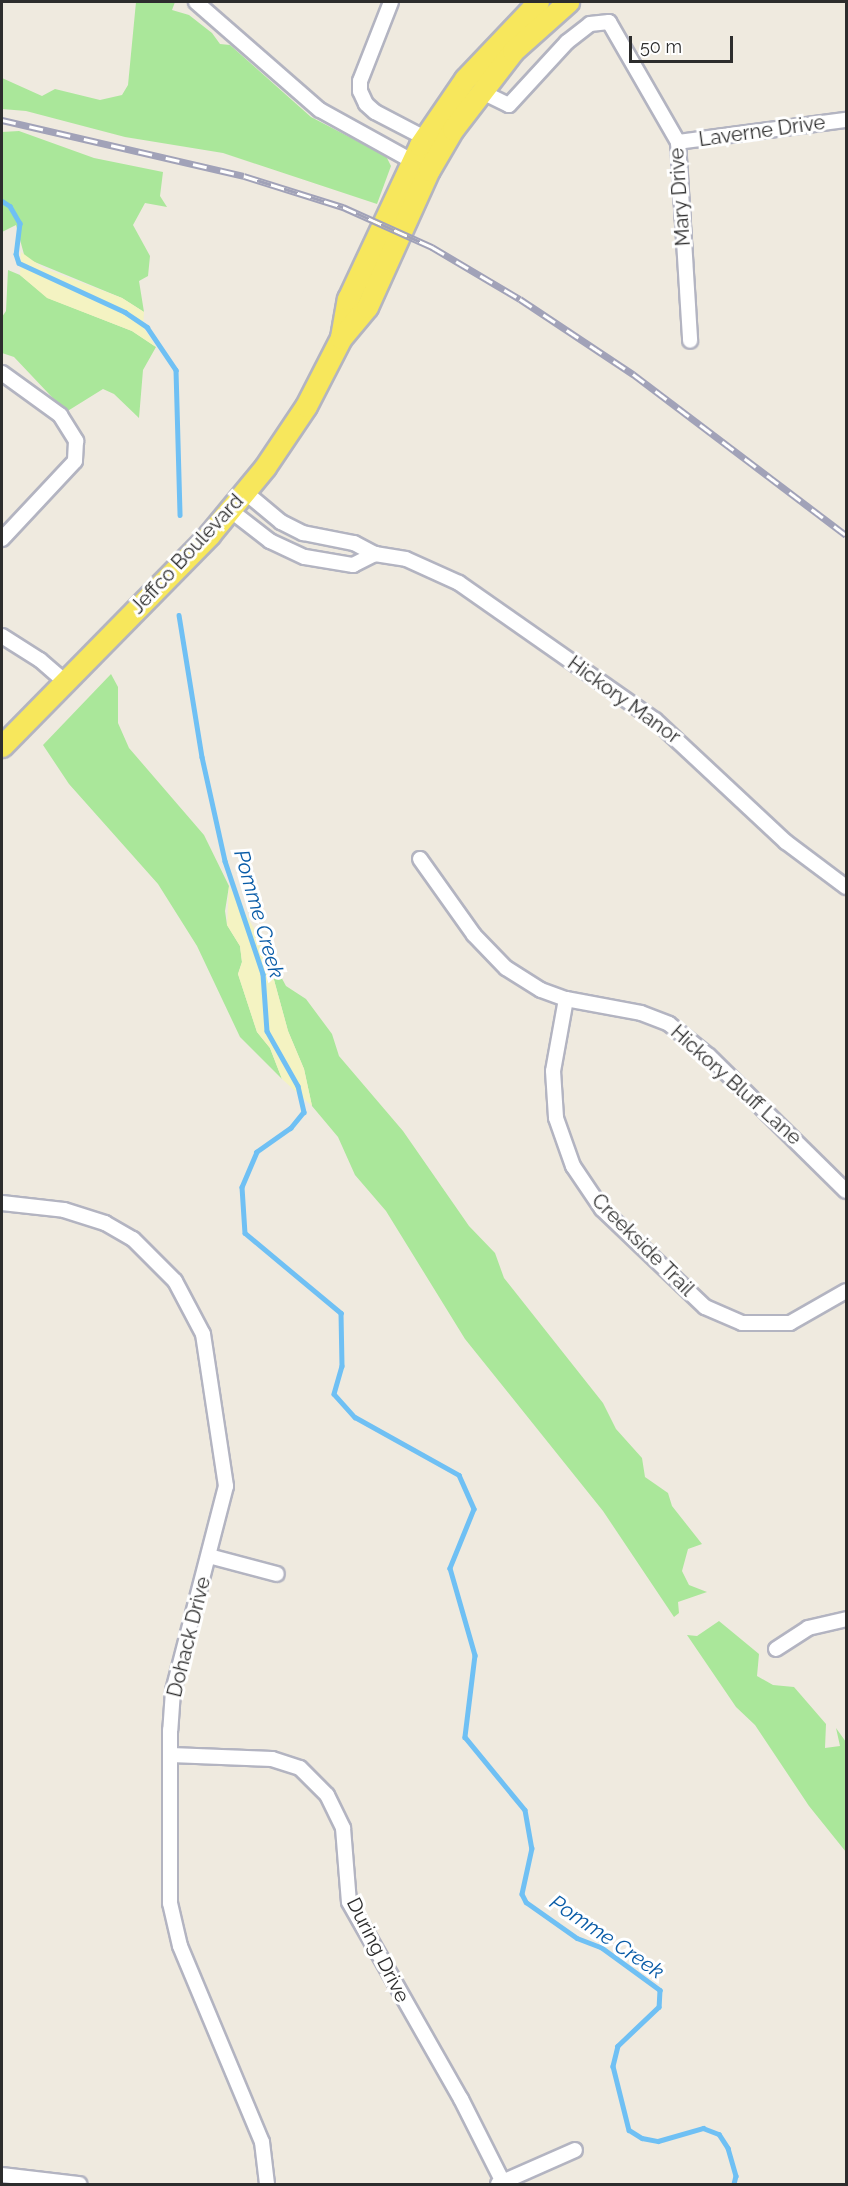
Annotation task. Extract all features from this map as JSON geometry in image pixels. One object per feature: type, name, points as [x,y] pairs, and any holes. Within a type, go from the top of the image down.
[{"type":"main road","name":"Jeffco Boulevard","points":[[341,338],[348,299],[412,161],[425,138],[465,78],[538,2]]},
{"type":"main road","name":"Jeffco Boulevard","points":[[2,746],[245,492],[306,406],[341,338],[367,307],[429,170],[480,91],[513,51],[568,2]]},
{"type":"street","points":[[196,2],[320,110],[412,161]]},
{"type":"street","points":[[391,2],[360,81],[360,91],[366,104],[375,112],[425,138]]},
{"type":"street","name":"Mary Drive","points":[[480,91],[509,105],[567,42],[590,24],[609,22],[678,142],[690,341]]},
{"type":"street","name":"Laverne Drive","points":[[678,142],[846,120]]},
{"type":"street","points":[[2,373],[60,415],[76,441],[75,461],[2,539]]},
{"type":"street","name":"Hickory Manor","points":[[245,492],[281,522],[303,533],[354,543],[375,554],[406,559],[438,571],[655,720],[786,842],[846,888]]},
{"type":"street","name":"Hickory Manor","points":[[230,510],[270,541],[305,557],[353,565],[375,554]]},
{"type":"street","points":[[2,636],[40,660],[65,682]]},
{"type":"street","name":"Hickory Bluff Lane","points":[[420,859],[493,957],[526,982],[566,999],[650,1015],[688,1037],[846,1191]]},
{"type":"street","name":"Creekside Trail","points":[[566,999],[553,1071],[556,1118],[573,1166],[602,1209],[705,1307],[742,1323],[790,1323],[846,1291]]},
{"type":"street","name":"Dohack Drive","points":[[2,1203],[64,1210],[117,1229],[161,1264],[187,1299],[207,1350],[225,1461],[224,1503],[174,1691],[171,1755],[173,1924],[262,2142],[267,2184]]},
{"type":"street","points":[[209,1556],[277,1574]]},
{"type":"street","points":[[776,1649],[808,1628],[846,1619]]},
{"type":"street","name":"During Drive","points":[[171,1755],[272,1759],[300,1768],[327,1795],[343,1828],[349,1902],[461,2099],[501,2184]]},
{"type":"street","points":[[501,2184],[575,2150]]},
{"type":"street","points":[[2,2175],[79,2184]]},
{"type":"green space","points":[[136,2],[175,2],[172,10],[189,15],[212,33],[220,44],[230,45],[311,117],[386,156],[391,166],[377,204],[223,153],[125,137],[26,111],[2,109],[2,78],[42,96],[55,89],[100,100],[122,95],[128,85]]},
{"type":"green space","points":[[19,131],[94,158],[163,172],[160,196],[167,207],[145,203],[133,225],[150,256],[148,276],[139,281],[144,312],[122,298],[25,258],[16,225],[2,232],[2,132]]},
{"type":"green space","points":[[8,270],[20,275],[48,298],[132,331],[156,347],[143,370],[139,418],[114,394],[103,389],[66,412],[14,357],[2,353],[2,317],[6,311]]},
{"type":"green space","points":[[111,674],[118,687],[118,723],[129,748],[204,835],[229,886],[225,911],[227,925],[240,946],[242,962],[238,974],[257,1032],[270,1048],[282,1079],[240,1037],[197,946],[158,884],[69,784],[43,745]]},
{"type":"green space","points":[[265,947],[286,986],[306,999],[332,1034],[339,1056],[403,1131],[469,1226],[495,1253],[504,1278],[603,1403],[616,1429],[642,1458],[645,1477],[668,1493],[672,1506],[702,1544],[688,1549],[682,1571],[689,1585],[707,1592],[678,1602],[679,1613],[674,1617],[603,1511],[465,1339],[386,1211],[355,1175],[338,1137],[312,1106],[304,1069],[288,1031]]},
{"type":"green space","points":[[719,1621],[759,1654],[757,1676],[773,1685],[794,1687],[826,1724],[825,1748],[840,1746],[836,1728],[846,1742],[846,1852],[809,1806],[755,1725],[736,1707],[687,1635],[697,1636]]},
{"type":"sand","points":[[21,252],[43,268],[122,298],[144,312],[143,327],[156,347],[132,331],[47,298],[20,275]]},
{"type":"sand","points":[[229,886],[265,947],[288,1031],[304,1069],[312,1106],[282,1079],[270,1048],[257,1032],[238,974],[242,962],[240,946],[227,925]]},
{"type":"waterway","name":"Pomme Creek","points":[[2,201],[10,206],[20,223],[16,254],[19,263],[125,312],[147,327],[176,370],[180,515]]},
{"type":"waterway","name":"Pomme Creek","points":[[179,615],[202,757],[225,861],[263,974],[267,1031],[298,1086],[304,1112],[291,1128],[257,1152],[242,1187],[245,1233],[341,1313],[342,1366],[334,1394],[355,1417],[459,1475],[474,1509],[450,1568],[475,1655],[465,1737],[525,1810],[532,1848],[522,1894],[526,1902],[577,1938],[601,1947],[660,1990],[659,2007],[618,2046],[613,2066],[629,2130],[642,2138],[658,2141],[703,2128],[719,2134],[728,2148],[736,2176],[734,2184]]},
{"type":"railway","points":[[2,120],[244,176],[343,207],[432,247],[520,299],[633,374],[846,535]]}]
